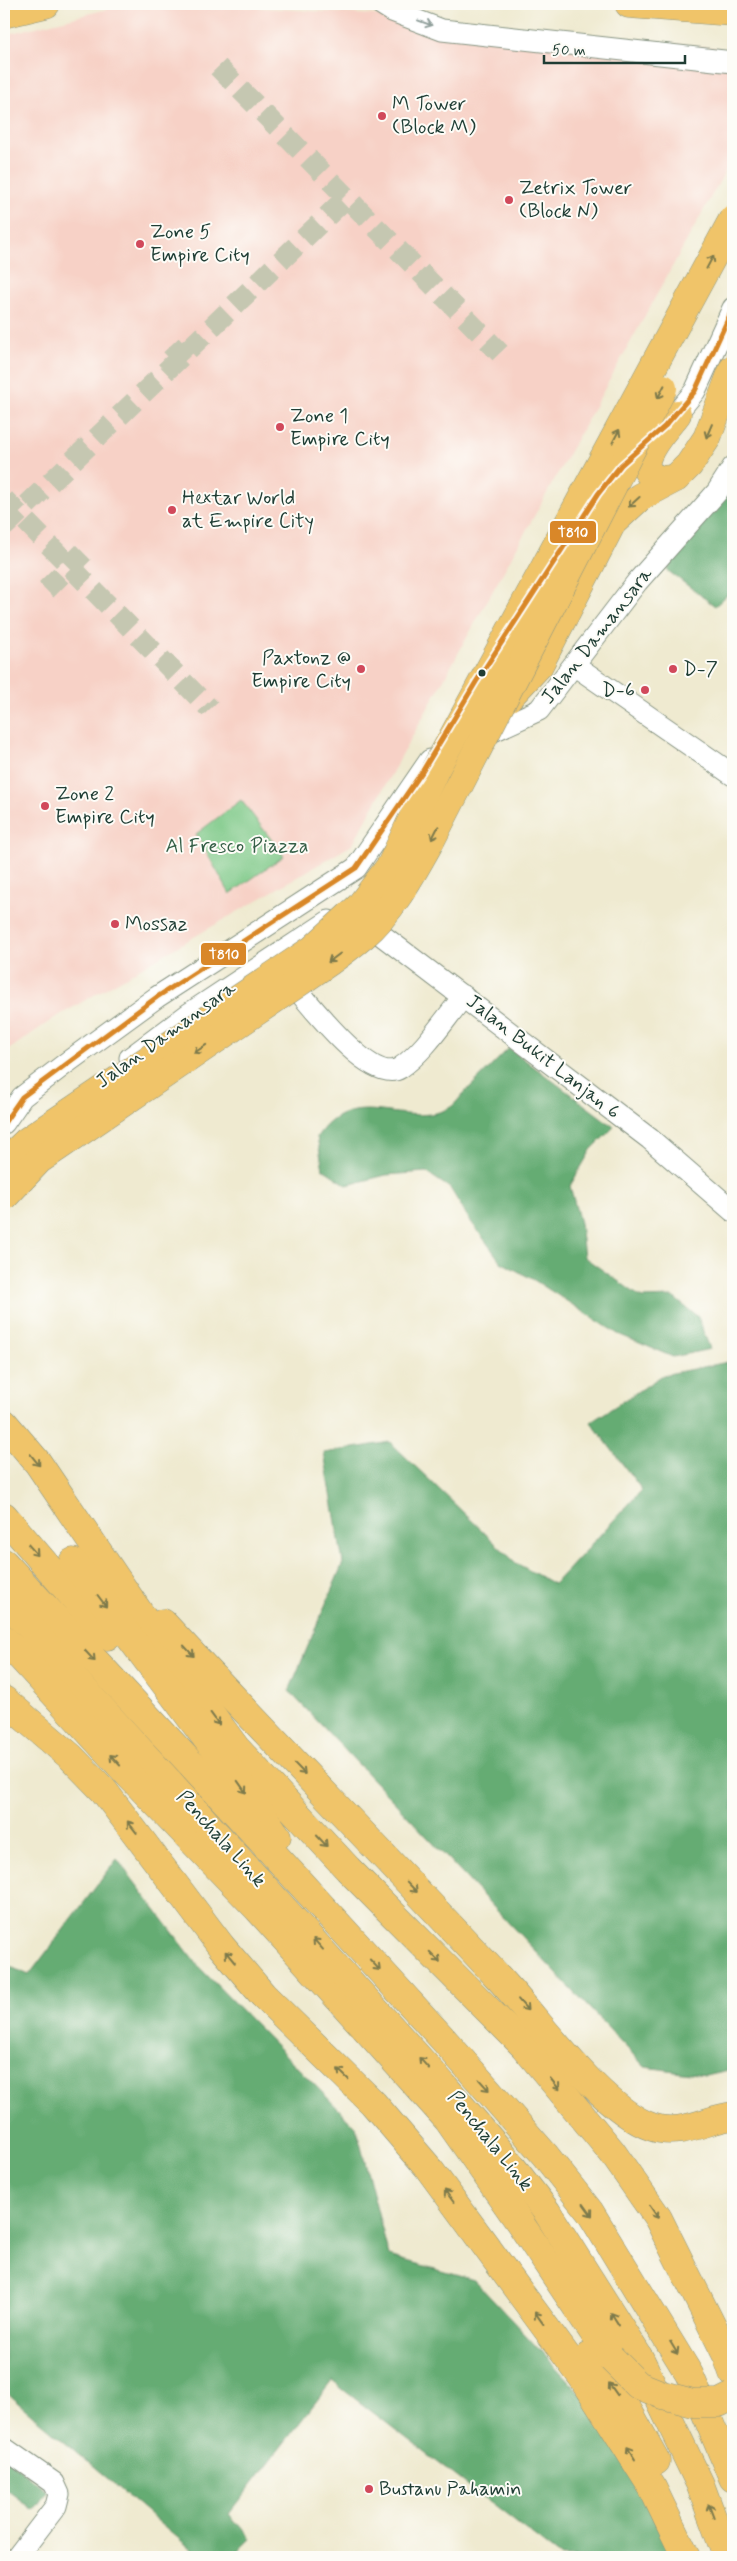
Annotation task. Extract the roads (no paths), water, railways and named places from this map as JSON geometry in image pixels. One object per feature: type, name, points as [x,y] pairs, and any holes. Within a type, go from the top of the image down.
[{"type":"highway","points":[[4,14],[46,4]]},
{"type":"highway","points":[[630,4],[733,12]]},
{"type":"highway","points":[[4,1163],[27,1141],[313,949],[360,906],[391,865],[440,762],[733,219]]},
{"type":"highway","points":[[4,1197],[40,1160],[329,962],[364,935],[382,916],[408,882],[431,840],[698,319],[733,257]]},
{"type":"highway","points":[[467,743],[539,665],[612,523],[640,497],[676,478],[689,465],[707,438],[733,369]]},
{"type":"highway","points":[[676,478],[664,480],[655,478],[647,472],[645,463],[654,444],[677,414]]},
{"type":"highway","points":[[4,1422],[38,1462],[170,1658],[236,1748],[348,1869],[524,2046],[612,2152],[658,2218],[727,2356],[733,2373]]},
{"type":"highway","points":[[4,1516],[68,1573],[237,1779],[342,1930]]},
{"type":"highway","points":[[4,1563],[78,1683],[170,1782],[258,1909]]},
{"type":"highway","points":[[108,1564],[265,1733],[499,1978],[587,2078],[620,2111],[653,2128],[682,2130],[733,2116]]},
{"type":"highway","points":[[68,1573],[130,1662],[193,1766]]},
{"type":"highway","points":[[4,1601],[35,1615],[193,1766]]},
{"type":"highway","points":[[4,1639],[128,1774],[258,1909],[448,2120],[610,2357],[638,2385],[663,2395],[693,2403],[719,2403],[733,2396]]},
{"type":"highway","points":[[4,1700],[72,1757],[104,1791],[221,1946],[263,1995],[373,2103],[427,2166],[585,2381],[652,2487],[686,2557]]},
{"type":"highway","name":"Penchala Link","points":[[193,1766],[542,2151],[590,2212],[689,2374],[733,2478]]},
{"type":"highway","name":"Penchala Link","points":[[170,1782],[444,2086],[499,2150],[547,2212],[644,2367],[700,2484],[727,2557]]},
{"type":"highway","points":[[448,2120],[471,2178],[515,2246],[629,2412],[669,2486],[696,2557]]},
{"type":"street","points":[[381,4],[392,12],[442,30],[733,62]]},
{"type":"street","name":"Jalan Damansara","points":[[4,1123],[22,1097],[157,997],[356,868],[422,772],[476,682],[598,494],[620,465],[677,414],[695,391],[733,308]]},
{"type":"street","name":"Jalan Damansara","points":[[4,1177],[88,1093],[125,1062],[190,1013],[347,909],[373,882],[427,810],[467,743],[539,710],[637,582],[717,492],[733,467]]},
{"type":"street","points":[[574,665],[733,775]]},
{"type":"street","points":[[297,907],[313,932]]},
{"type":"street","name":"Jalan Bukit Lanjan 6","points":[[347,909],[650,1139],[733,1211]]},
{"type":"street","points":[[272,960],[357,1055],[372,1065],[386,1070],[398,1069],[420,1049],[464,996]]},
{"type":"street","points":[[4,2448],[54,2483],[59,2494],[56,2506],[17,2557]]},
{"type":"tunnel","points":[[218,67],[500,353]]},
{"type":"tunnel","points":[[4,527],[347,197]]},
{"type":"tunnel","points":[[171,345],[193,368]]},
{"type":"tunnel","points":[[4,499],[210,709]]},
{"type":"tunnel","points":[[46,590],[91,545]]},
{"type":"place","name":"M Tower (Block M)","points":[[382,116]]},
{"type":"place","name":"Zetrix Tower (Block N)","points":[[509,200]]},
{"type":"place","name":"Zone 5 Empire City","points":[[140,244]]},
{"type":"place","name":"Zone 1 Empire City","points":[[280,427]]},
{"type":"place","name":"Hextar World at Empire City","points":[[172,510]]},
{"type":"place","name":"Paxtonz @ Empire City","points":[[361,669]]},
{"type":"place","name":"D-7","points":[[673,669]]},
{"type":"place","name":"D-6","points":[[645,690]]},
{"type":"place","name":"Zone 2 Empire City","points":[[45,806]]},
{"type":"place","name":"Mossaz","points":[[115,924]]},
{"type":"place","name":"Bustanu Pahamin","points":[[369,2489]]},
{"type":"park label","name":"Al Fresco Piazza","points":[[237,846]]}]
